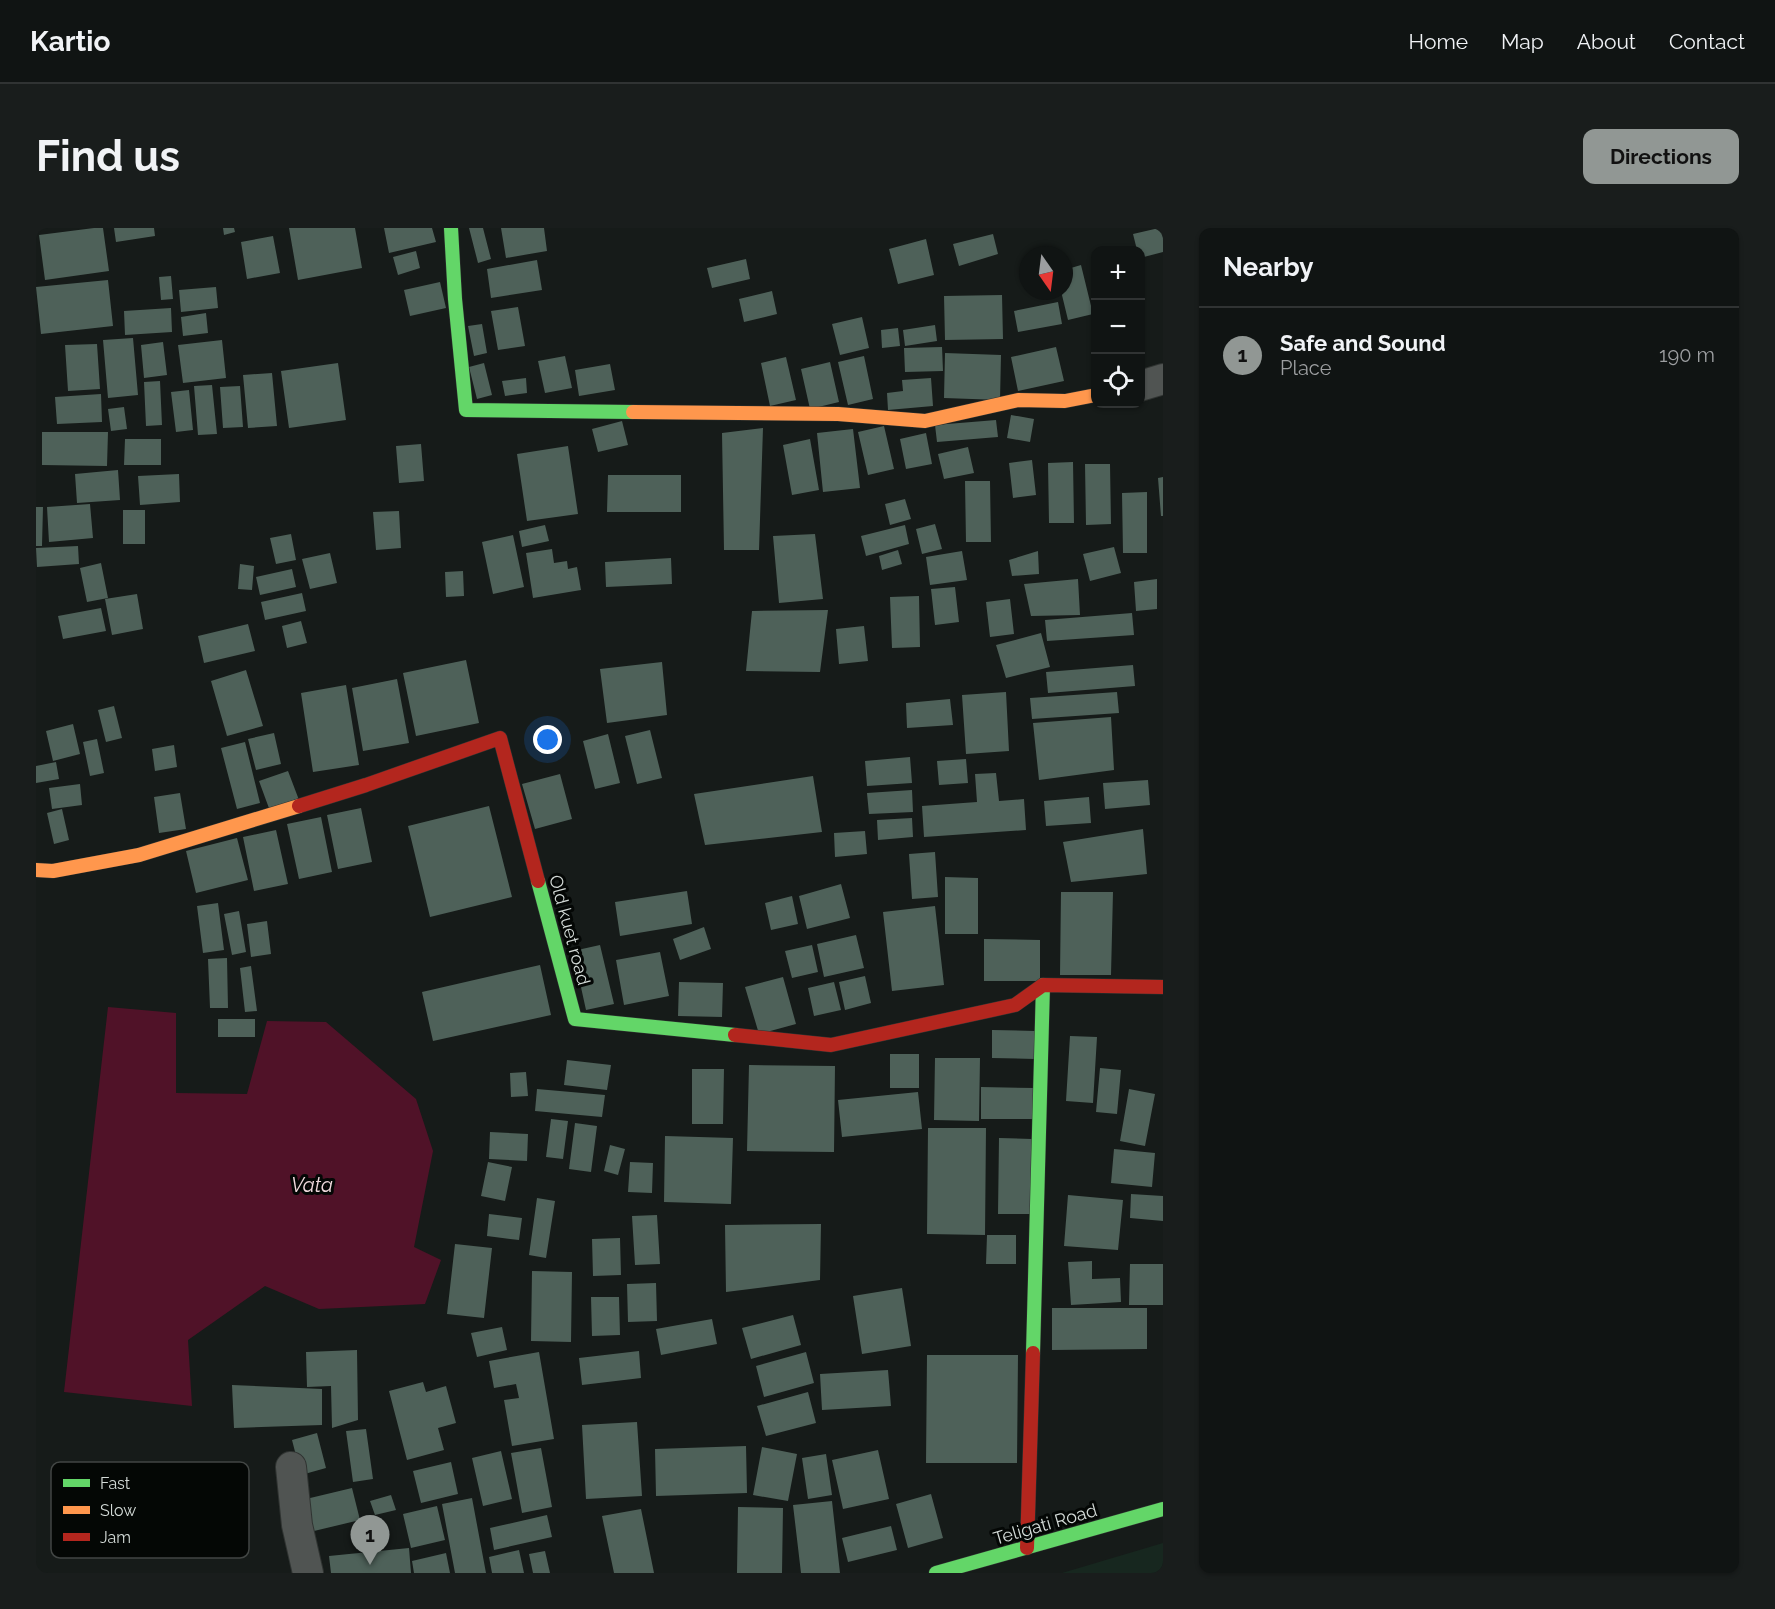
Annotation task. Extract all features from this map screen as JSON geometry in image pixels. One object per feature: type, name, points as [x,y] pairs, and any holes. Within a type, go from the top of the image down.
[{"type":"street","points":[[451,228],[455,299],[466,410],[838,414],[925,421],[1018,400],[1065,400],[1091,395]]},
{"type":"street","points":[[1145,384],[1163,379]]},
{"type":"street","name":"Old kuet road","points":[[36,870],[53,871],[139,855],[366,785],[500,738],[575,1019],[831,1045],[1016,1005],[1043,985]]},
{"type":"street","points":[[1027,1548],[1043,985],[1163,987]]},
{"type":"street","points":[[291,1467],[297,1525],[308,1573]]},
{"type":"street","name":"Teligati Road","points":[[936,1573],[1163,1509]]},
{"type":"shaded area","points":[[1163,1543],[1163,1573],[1062,1573]]},
{"type":"water","name":"Vata","points":[[108,1007],[176,1013],[176,1093],[247,1094],[267,1021],[326,1022],[416,1099],[433,1151],[414,1247],[441,1260],[425,1304],[319,1309],[265,1286],[188,1340],[192,1406],[64,1392]]},
{"type":"building","points":[[103,228],[109,271],[45,280],[39,235]]},
{"type":"building","points":[[114,228],[154,228],[155,236],[116,242]]},
{"type":"building","points":[[223,228],[234,228],[235,232],[224,235]]},
{"type":"building","points":[[289,228],[355,228],[362,268],[298,280]]},
{"type":"building","points":[[384,228],[432,228],[436,242],[389,253]]},
{"type":"building","points":[[469,228],[483,228],[491,259],[478,263]]},
{"type":"building","points":[[501,228],[544,228],[547,251],[506,258]]},
{"type":"building","points":[[1163,228],[1163,252],[1145,257],[1145,246],[1136,246],[1133,234]]},
{"type":"building","points":[[993,234],[998,254],[959,266],[953,244]]},
{"type":"building","points":[[273,236],[280,273],[247,279],[241,242]]},
{"type":"building","points":[[926,239],[934,275],[898,284],[889,249]]},
{"type":"building","points":[[416,251],[420,268],[398,275],[393,257]]},
{"type":"building","points":[[746,259],[750,279],[712,288],[707,268]]},
{"type":"building","points":[[537,260],[542,290],[491,298],[487,269]]},
{"type":"building","points":[[1081,265],[1091,314],[1068,320],[1063,300],[1073,300],[1073,267]]},
{"type":"building","points":[[171,276],[173,299],[161,300],[159,277]]},
{"type":"building","points":[[108,280],[113,326],[41,334],[36,287]]},
{"type":"building","points":[[440,282],[446,308],[410,316],[404,290]]},
{"type":"building","points":[[216,287],[218,308],[181,312],[179,290]]},
{"type":"building","points":[[772,291],[777,314],[744,322],[739,299]]},
{"type":"building","points":[[1002,295],[1003,339],[945,340],[944,296]]},
{"type":"building","points":[[1058,302],[1062,324],[1018,332],[1014,311]]},
{"type":"building","points":[[518,307],[525,346],[498,350],[491,311]]},
{"type":"building","points":[[171,308],[172,332],[125,335],[124,311]]},
{"type":"building","points":[[206,313],[208,333],[183,336],[181,317]]},
{"type":"building","points":[[862,317],[869,348],[840,355],[832,324]]},
{"type":"building","points":[[482,324],[487,353],[474,356],[468,326]]},
{"type":"building","points":[[935,325],[937,341],[905,346],[903,330]]},
{"type":"building","points":[[898,328],[900,346],[882,348],[881,330]]},
{"type":"building","points":[[133,338],[138,395],[108,398],[103,340]]},
{"type":"building","points":[[222,340],[226,378],[183,383],[178,345]]},
{"type":"building","points":[[163,342],[167,375],[144,378],[141,345]]},
{"type":"building","points":[[97,344],[100,389],[68,391],[65,345]]},
{"type":"building","points":[[942,347],[943,371],[905,372],[904,348]]},
{"type":"building","points":[[1056,347],[1064,381],[1018,391],[1011,357]]},
{"type":"building","points":[[945,353],[1001,355],[1000,400],[944,398]]},
{"type":"building","points":[[565,356],[572,388],[545,393],[538,361]]},
{"type":"building","points":[[864,356],[873,399],[848,405],[838,362]]},
{"type":"building","points":[[786,357],[796,400],[770,406],[761,363]]},
{"type":"building","points":[[830,362],[839,402],[810,409],[801,369]]},
{"type":"building","points":[[338,363],[346,420],[289,428],[281,371]]},
{"type":"building","points":[[484,363],[492,395],[477,399],[469,367]]},
{"type":"building","points":[[610,364],[615,390],[579,396],[575,370]]},
{"type":"building","points":[[272,373],[277,426],[248,428],[243,375]]},
{"type":"building","points":[[526,378],[527,393],[505,396],[502,381]]},
{"type":"building","points":[[931,378],[933,406],[888,410],[887,393],[903,391],[902,380]]},
{"type":"building","points":[[160,381],[162,425],[146,426],[144,382]]},
{"type":"building","points":[[212,385],[217,434],[198,435],[194,386]]},
{"type":"building","points":[[240,386],[243,427],[223,428],[220,387]]},
{"type":"building","points":[[189,390],[193,430],[176,432],[171,392]]},
{"type":"building","points":[[101,394],[102,422],[57,424],[55,397]]},
{"type":"building","points":[[124,407],[127,429],[111,431],[108,409]]},
{"type":"building","points":[[1011,415],[1034,419],[1030,442],[1007,438]]},
{"type":"building","points":[[996,420],[998,437],[937,442],[935,425]]},
{"type":"building","points":[[622,421],[628,445],[598,452],[592,429]]},
{"type":"building","points":[[884,426],[894,469],[868,475],[858,432]]},
{"type":"building","points":[[763,428],[759,550],[724,550],[722,433]]},
{"type":"building","points":[[853,429],[860,488],[823,492],[817,433]]},
{"type":"building","points":[[42,432],[108,432],[107,466],[42,465]]},
{"type":"building","points":[[926,433],[932,464],[906,469],[900,439]]},
{"type":"building","points":[[125,439],[161,439],[161,465],[124,465]]},
{"type":"building","points":[[810,439],[819,490],[792,495],[783,445]]},
{"type":"building","points":[[421,444],[424,481],[399,483],[396,446]]},
{"type":"building","points":[[568,446],[578,514],[527,521],[517,454]]},
{"type":"building","points":[[968,447],[974,473],[944,479],[938,454]]},
{"type":"building","points":[[1032,460],[1036,495],[1013,498],[1009,463]]},
{"type":"building","points":[[1073,462],[1074,523],[1049,523],[1048,463]]},
{"type":"building","points":[[1085,464],[1110,464],[1111,524],[1086,525]]},
{"type":"building","points":[[118,470],[120,500],[77,503],[75,474]]},
{"type":"building","points":[[179,474],[180,502],[140,505],[138,476]]},
{"type":"building","points":[[608,475],[681,475],[681,512],[607,512]]},
{"type":"building","points":[[1163,477],[1163,516],[1161,516],[1158,478]]},
{"type":"building","points":[[965,481],[990,481],[991,542],[966,542]]},
{"type":"building","points":[[1147,492],[1147,553],[1123,553],[1122,493]]},
{"type":"building","points":[[905,499],[911,519],[890,525],[885,504]]},
{"type":"building","points":[[90,504],[93,538],[49,542],[47,507]]},
{"type":"building","points":[[36,507],[43,507],[42,546],[36,546]]},
{"type":"building","points":[[123,510],[145,510],[145,544],[123,544]]},
{"type":"building","points":[[399,511],[401,548],[376,550],[373,512]]},
{"type":"building","points":[[935,524],[942,549],[922,554],[916,529]]},
{"type":"building","points":[[545,525],[549,541],[522,547],[519,531]]},
{"type":"building","points":[[905,525],[909,544],[866,556],[861,536]]},
{"type":"building","points":[[291,534],[296,560],[276,564],[270,538]]},
{"type":"building","points":[[815,534],[823,599],[779,603],[773,536]]},
{"type":"building","points":[[513,535],[524,587],[493,594],[482,542]]},
{"type":"building","points":[[78,546],[79,564],[37,567],[36,548]]},
{"type":"building","points":[[1114,547],[1121,573],[1090,581],[1083,554]]},
{"type":"building","points":[[552,549],[554,563],[567,561],[568,569],[577,567],[581,590],[533,598],[526,553]]},
{"type":"building","points":[[898,550],[902,564],[882,570],[879,556]]},
{"type":"building","points":[[962,551],[967,580],[930,585],[926,557]]},
{"type":"building","points":[[1038,551],[1039,574],[1012,576],[1009,560]]},
{"type":"building","points":[[330,553],[337,583],[310,589],[302,559]]},
{"type":"building","points":[[671,558],[672,584],[606,587],[605,562]]},
{"type":"building","points":[[101,563],[108,598],[87,602],[80,568]]},
{"type":"building","points":[[240,564],[254,566],[252,590],[238,589]]},
{"type":"building","points":[[292,569],[296,587],[260,595],[256,577]]},
{"type":"building","points":[[463,571],[464,596],[446,597],[445,572]]},
{"type":"building","points":[[1078,579],[1080,615],[1031,616],[1024,584]]},
{"type":"building","points":[[1157,579],[1157,609],[1136,611],[1134,582]]},
{"type":"building","points":[[955,587],[959,622],[935,625],[931,589]]},
{"type":"building","points":[[302,593],[306,611],[265,620],[261,602]]},
{"type":"building","points":[[137,594],[143,629],[112,635],[105,599]]},
{"type":"building","points":[[919,596],[920,647],[892,648],[890,597]]},
{"type":"building","points":[[1010,599],[1014,634],[990,637],[986,602]]},
{"type":"building","points":[[101,608],[106,631],[63,639],[58,616]]},
{"type":"building","points":[[828,610],[820,672],[746,671],[752,611]]},
{"type":"building","points":[[1132,613],[1134,635],[1047,641],[1045,620]]},
{"type":"building","points":[[301,621],[307,643],[287,648],[282,626]]},
{"type":"building","points":[[248,624],[255,651],[204,663],[198,636]]},
{"type":"building","points":[[864,626],[868,661],[839,664],[836,629]]},
{"type":"building","points":[[1041,633],[1050,667],[1006,678],[996,645]]},
{"type":"building","points":[[466,660],[479,723],[416,736],[403,673]]},
{"type":"building","points":[[662,662],[667,715],[607,723],[600,669]]},
{"type":"building","points":[[1133,665],[1135,686],[1048,693],[1046,672]]},
{"type":"building","points":[[246,670],[263,726],[227,736],[211,681]]},
{"type":"building","points":[[397,679],[409,743],[363,751],[352,688]]},
{"type":"building","points":[[346,685],[359,765],[313,772],[301,693]]},
{"type":"building","points":[[1006,692],[1009,751],[966,754],[962,695]]},
{"type":"building","points":[[1117,692],[1119,713],[1032,719],[1030,698]]},
{"type":"building","points":[[950,699],[953,725],[907,728],[906,703]]},
{"type":"building","points":[[114,706],[122,738],[106,742],[98,710]]},
{"type":"building","points":[[1111,717],[1114,770],[1039,780],[1033,723]]},
{"type":"building","points":[[73,724],[80,754],[53,761],[46,731]]},
{"type":"building","points":[[650,730],[662,778],[637,784],[625,736]]},
{"type":"building","points":[[274,733],[281,764],[256,770],[248,739]]},
{"type":"building","points":[[608,734],[620,783],[595,789],[583,741]]},
{"type":"building","points":[[97,739],[104,773],[90,776],[83,742]]},
{"type":"building","points":[[245,742],[260,803],[237,809],[221,748]]},
{"type":"building","points":[[174,745],[177,767],[155,771],[152,749]]},
{"type":"building","points":[[910,757],[912,783],[867,786],[865,761]]},
{"type":"building","points":[[966,759],[968,783],[939,785],[937,761]]},
{"type":"building","points":[[56,762],[59,779],[36,783],[36,766]]},
{"type":"building","points":[[288,771],[299,800],[270,811],[259,781]]},
{"type":"building","points":[[996,773],[999,801],[1024,799],[1026,830],[924,837],[922,806],[977,802],[975,774]]},
{"type":"building","points":[[560,774],[572,819],[535,829],[522,784]]},
{"type":"building","points":[[813,776],[822,832],[705,845],[694,794]]},
{"type":"building","points":[[1148,780],[1150,805],[1105,809],[1103,783]]},
{"type":"building","points":[[80,784],[82,805],[52,809],[49,788]]},
{"type":"building","points":[[912,790],[913,812],[869,814],[867,793]]},
{"type":"building","points":[[180,793],[186,829],[159,833],[154,797]]},
{"type":"building","points":[[1089,797],[1091,823],[1046,826],[1044,801]]},
{"type":"building","points":[[489,806],[512,897],[430,917],[408,826]]},
{"type":"building","points":[[361,808],[372,862],[338,869],[327,815]]},
{"type":"building","points":[[62,809],[69,840],[54,844],[47,813]]},
{"type":"building","points":[[321,817],[332,872],[299,879],[287,824]]},
{"type":"building","points":[[912,818],[913,837],[878,840],[877,820]]},
{"type":"building","points":[[1143,829],[1147,874],[1071,882],[1063,842]]},
{"type":"building","points":[[276,830],[288,884],[254,891],[243,837]]},
{"type":"building","points":[[865,831],[867,854],[835,857],[834,833]]},
{"type":"building","points":[[237,838],[248,880],[196,893],[186,851]]},
{"type":"building","points":[[935,852],[938,897],[912,899],[909,854]]},
{"type":"building","points":[[945,877],[978,878],[978,934],[945,934]]},
{"type":"building","points":[[841,884],[850,918],[807,929],[799,896]]},
{"type":"building","points":[[687,891],[692,924],[620,936],[615,902]]},
{"type":"building","points":[[1061,892],[1113,892],[1111,975],[1060,975]]},
{"type":"building","points":[[792,896],[798,924],[771,930],[765,903]]},
{"type":"building","points":[[218,903],[224,950],[203,953],[197,906]]},
{"type":"building","points":[[935,906],[944,985],[892,991],[883,912]]},
{"type":"building","points":[[239,911],[246,952],[232,955],[224,914]]},
{"type":"building","points":[[267,921],[271,954],[251,957],[247,924]]},
{"type":"building","points":[[704,927],[711,949],[680,960],[673,939]]},
{"type":"building","points":[[856,935],[864,968],[824,977],[817,944]]},
{"type":"building","points":[[984,939],[1040,940],[1040,981],[984,981]]},
{"type":"building","points":[[600,945],[614,1004],[586,1010],[573,951]]},
{"type":"building","points":[[812,945],[818,972],[792,978],[785,951]]},
{"type":"building","points":[[660,952],[669,996],[624,1005],[616,960]]},
{"type":"building","points":[[227,958],[228,1008],[210,1008],[208,959]]},
{"type":"building","points":[[540,965],[551,1015],[433,1041],[422,992]]},
{"type":"building","points":[[251,966],[257,1011],[245,1012],[240,968]]},
{"type":"building","points":[[865,976],[871,1003],[845,1010],[839,982]]},
{"type":"building","points":[[783,977],[796,1024],[759,1034],[745,987]]},
{"type":"building","points":[[679,982],[723,983],[722,1017],[678,1016]]},
{"type":"building","points":[[834,982],[841,1010],[814,1016],[808,988]]},
{"type":"building","points":[[218,1019],[255,1019],[255,1037],[218,1037]]},
{"type":"building","points":[[992,1030],[1035,1031],[1035,1059],[992,1058]]},
{"type":"building","points":[[1070,1036],[1097,1037],[1093,1103],[1066,1101]]},
{"type":"building","points":[[890,1054],[919,1054],[919,1088],[890,1088]]},
{"type":"building","points":[[935,1058],[980,1058],[979,1121],[934,1120]]},
{"type":"building","points":[[567,1060],[611,1065],[607,1090],[564,1085]]},
{"type":"building","points":[[749,1065],[835,1066],[834,1152],[747,1151]]},
{"type":"building","points":[[1100,1068],[1121,1070],[1117,1114],[1096,1112]]},
{"type":"building","points":[[692,1069],[724,1069],[723,1124],[692,1124]]},
{"type":"building","points":[[526,1072],[528,1096],[511,1097],[510,1073]]},
{"type":"building","points":[[981,1087],[1035,1088],[1034,1119],[981,1119]]},
{"type":"building","points":[[537,1089],[605,1095],[602,1117],[535,1111]]},
{"type":"building","points":[[1129,1089],[1155,1094],[1145,1146],[1120,1141]]},
{"type":"building","points":[[918,1092],[922,1129],[842,1137],[838,1100]]},
{"type":"building","points":[[551,1119],[568,1121],[563,1159],[546,1157]]},
{"type":"building","points":[[575,1123],[597,1126],[591,1172],[569,1169]]},
{"type":"building","points":[[928,1128],[986,1128],[985,1235],[927,1234]]},
{"type":"building","points":[[490,1132],[528,1134],[527,1161],[489,1159]]},
{"type":"building","points":[[665,1136],[733,1138],[731,1204],[664,1202]]},
{"type":"building","points":[[999,1138],[1032,1139],[1031,1214],[998,1214]]},
{"type":"building","points":[[610,1145],[625,1149],[618,1175],[604,1171]]},
{"type":"building","points":[[1114,1149],[1155,1153],[1152,1187],[1111,1183]]},
{"type":"building","points":[[488,1162],[512,1167],[505,1201],[481,1196]]},
{"type":"building","points":[[630,1162],[653,1163],[652,1193],[628,1192]]},
{"type":"building","points":[[1131,1194],[1163,1196],[1163,1221],[1130,1218]]},
{"type":"building","points":[[1068,1195],[1123,1200],[1118,1250],[1064,1246]]},
{"type":"building","points":[[537,1198],[555,1201],[546,1258],[529,1255]]},
{"type":"building","points":[[489,1214],[522,1218],[519,1240],[487,1236]]},
{"type":"building","points":[[657,1215],[660,1264],[635,1265],[632,1216]]},
{"type":"building","points":[[821,1224],[820,1280],[726,1292],[725,1225]]},
{"type":"building","points":[[987,1235],[1016,1235],[1016,1264],[986,1264]]},
{"type":"building","points":[[620,1238],[621,1275],[593,1276],[592,1239]]},
{"type":"building","points":[[455,1244],[492,1248],[484,1318],[447,1314]]},
{"type":"building","points":[[1092,1261],[1092,1279],[1120,1278],[1121,1302],[1071,1305],[1068,1262]]},
{"type":"building","points":[[1130,1264],[1163,1264],[1163,1305],[1129,1305]]},
{"type":"building","points":[[532,1271],[572,1272],[571,1342],[531,1341]]},
{"type":"building","points":[[656,1283],[657,1321],[628,1322],[627,1284]]},
{"type":"building","points":[[902,1288],[911,1346],[862,1354],[853,1296]]},
{"type":"building","points":[[591,1297],[619,1297],[620,1335],[592,1336]]},
{"type":"building","points":[[1052,1308],[1147,1308],[1147,1349],[1052,1350]]},
{"type":"building","points":[[793,1315],[801,1345],[751,1359],[742,1328]]},
{"type":"building","points":[[712,1319],[717,1344],[661,1355],[656,1329]]},
{"type":"building","points":[[502,1327],[507,1350],[477,1357],[471,1333]]},
{"type":"building","points":[[357,1350],[358,1420],[332,1428],[331,1386],[307,1387],[306,1352]]},
{"type":"building","points":[[639,1351],[641,1378],[582,1385],[579,1358]]},
{"type":"building","points":[[539,1352],[554,1439],[512,1446],[504,1400],[519,1398],[516,1384],[494,1388],[489,1361]]},
{"type":"building","points":[[806,1352],[814,1383],[764,1397],[756,1366]]},
{"type":"building","points":[[927,1355],[1018,1355],[1017,1463],[926,1463]]},
{"type":"building","points":[[888,1370],[891,1406],[822,1410],[820,1374]]},
{"type":"building","points":[[423,1382],[426,1392],[446,1386],[456,1423],[438,1428],[444,1450],[407,1460],[389,1391]]},
{"type":"building","points":[[232,1385],[322,1389],[322,1425],[234,1428]]},
{"type":"building","points":[[808,1392],[816,1423],[766,1436],[757,1406]]},
{"type":"building","points":[[637,1422],[642,1496],[586,1499],[582,1425]]},
{"type":"building","points":[[366,1429],[373,1479],[353,1482],[346,1431]]},
{"type":"building","points":[[317,1433],[326,1468],[301,1475],[292,1440]]},
{"type":"building","points":[[746,1446],[747,1493],[656,1496],[655,1449]]},
{"type":"building","points":[[762,1447],[797,1454],[788,1501],[753,1495]]},
{"type":"building","points":[[541,1448],[552,1507],[522,1513],[511,1453]]},
{"type":"building","points":[[878,1450],[889,1499],[843,1509],[832,1460]]},
{"type":"building","points":[[501,1451],[512,1499],[483,1506],[472,1458]]},
{"type":"building","points":[[826,1454],[832,1495],[808,1499],[802,1458]]},
{"type":"building","points":[[451,1462],[458,1494],[421,1503],[413,1471]]},
{"type":"building","points":[[352,1488],[360,1520],[314,1531],[306,1499]]},
{"type":"building","points":[[931,1494],[943,1538],[908,1548],[896,1504]]},
{"type":"building","points":[[391,1495],[396,1510],[375,1515],[370,1501]]},
{"type":"building","points":[[472,1498],[486,1573],[455,1573],[442,1504]]},
{"type":"building","points":[[832,1501],[840,1573],[801,1573],[793,1505]]},
{"type":"building","points":[[437,1506],[445,1540],[411,1548],[403,1514]]},
{"type":"building","points":[[738,1507],[783,1508],[782,1573],[737,1573]]},
{"type":"building","points":[[641,1509],[654,1573],[614,1573],[602,1516]]},
{"type":"building","points":[[547,1515],[552,1537],[494,1550],[490,1528]]},
{"type":"building","points":[[891,1526],[897,1550],[848,1562],[842,1538]]},
{"type":"building","points":[[409,1548],[411,1573],[331,1573],[329,1556]]},
{"type":"building","points":[[519,1550],[524,1573],[492,1573],[489,1557]]},
{"type":"building","points":[[545,1551],[550,1573],[533,1573],[529,1554]]},
{"type":"building","points":[[446,1553],[450,1573],[414,1573],[412,1561]]},
{"type":"traffic: fast","points":[[451,228],[455,299],[466,410],[633,412]]},
{"type":"traffic: fast","points":[[538,881],[575,1019],[735,1035]]},
{"type":"traffic: fast","points":[[1033,1353],[1043,985]]},
{"type":"traffic: fast","points":[[936,1573],[1163,1509]]},
{"type":"traffic: slow","points":[[633,412],[838,414],[925,421],[1018,400],[1065,401],[1091,396]]},
{"type":"traffic: slow","points":[[36,870],[53,871],[139,855],[299,806]]},
{"type":"traffic: jam","points":[[299,806],[500,738],[538,881]]},
{"type":"traffic: jam","points":[[735,1035],[831,1045],[1015,1005],[1043,985],[1163,987]]},
{"type":"traffic: jam","points":[[1027,1548],[1033,1353]]},
{"type":"place","name":"Safe and Sound","points":[[370,1565]]}]
